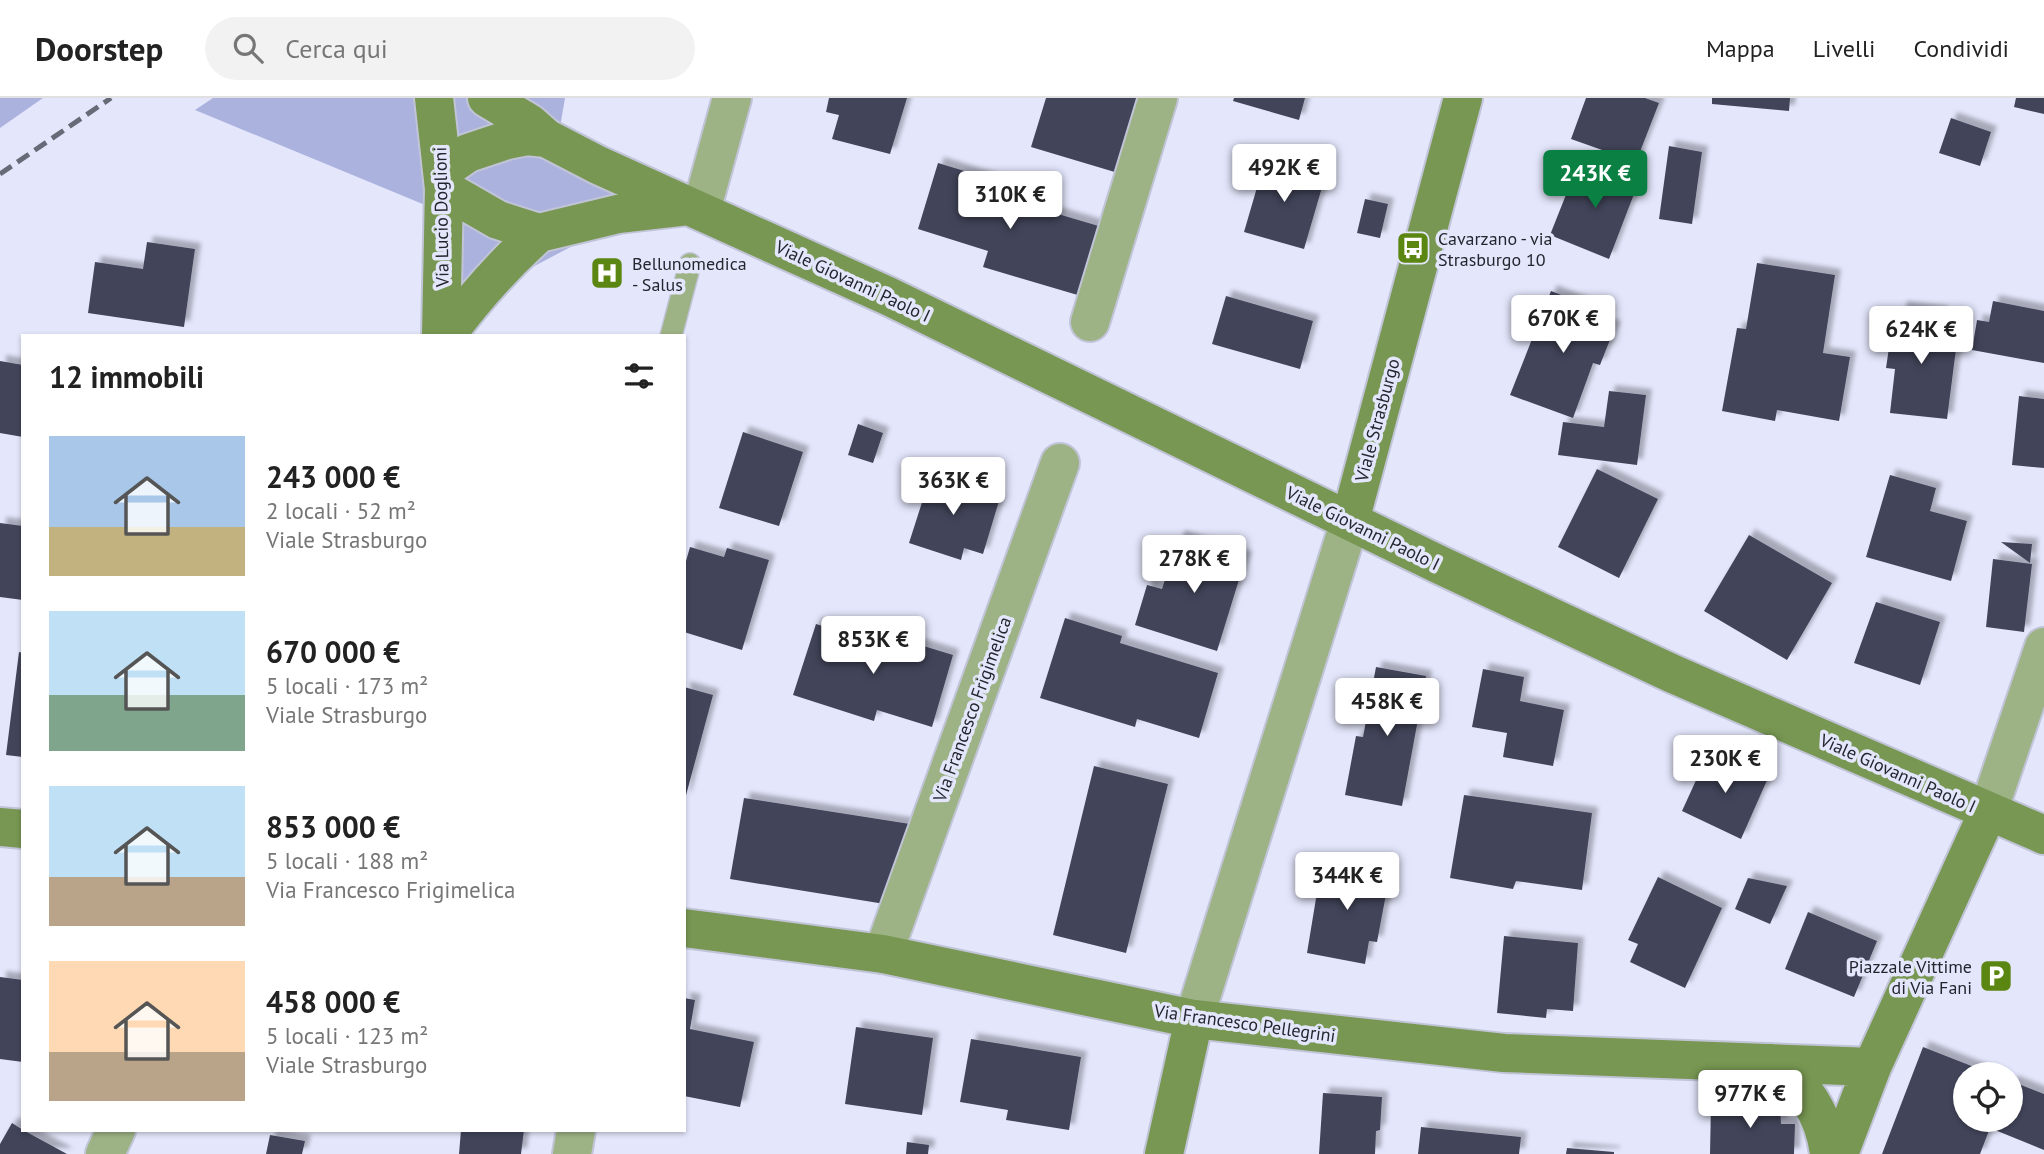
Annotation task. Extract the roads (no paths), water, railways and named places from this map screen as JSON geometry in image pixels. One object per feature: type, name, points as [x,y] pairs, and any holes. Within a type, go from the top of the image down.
[{"type":"street","name":"Via Lucio Doglioni","points":[[434,98],[443,180],[441,334]]},
{"type":"street","points":[[486,98],[529,123],[547,138]]},
{"type":"street","points":[[448,334],[506,263],[539,233],[618,214],[695,209],[732,98]]},
{"type":"street","points":[[1090,322],[1158,98]]},
{"type":"street","name":"Viale Strasburgo","points":[[1194,1019],[1350,521],[1463,98]]},
{"type":"street","name":"Viale Giovanni Paolo I","points":[[443,180],[468,153],[527,136],[547,138],[597,164],[888,296],[1350,521],[1671,673],[1988,813],[2044,835]]},
{"type":"street","points":[[443,180],[498,220],[539,233]]},
{"type":"street","name":"Via Francesco Frigimelica","points":[[883,954],[1060,463]]},
{"type":"street","points":[[1839,1154],[1872,1067],[1988,813],[2044,647]]},
{"type":"street","points":[[0,827],[21,829]]},
{"type":"street","name":"Via Francesco Pellegrini","points":[[686,928],[883,954],[1194,1019],[1504,1054],[1872,1067]]},
{"type":"street","points":[[1164,1154],[1194,1019]]},
{"type":"street","points":[[1770,1063],[1784,1071],[1802,1089],[1824,1131],[1829,1154]]},
{"type":"street","points":[[104,1154],[115,1132]]},
{"type":"street","points":[[572,1154],[576,1132]]},
{"type":"lane","points":[[672,334],[690,264]]},
{"type":"railway","points":[[0,174],[111,98]]},
{"type":"place","name":"Cavarzano - via Strasburgo 10","points":[[1413,248]]},
{"type":"place","name":"Bellunomedica - Salus","points":[[607,273]]},
{"type":"place","name":"Piazzale Vittime di Via Fani","points":[[1996,976]]}]
